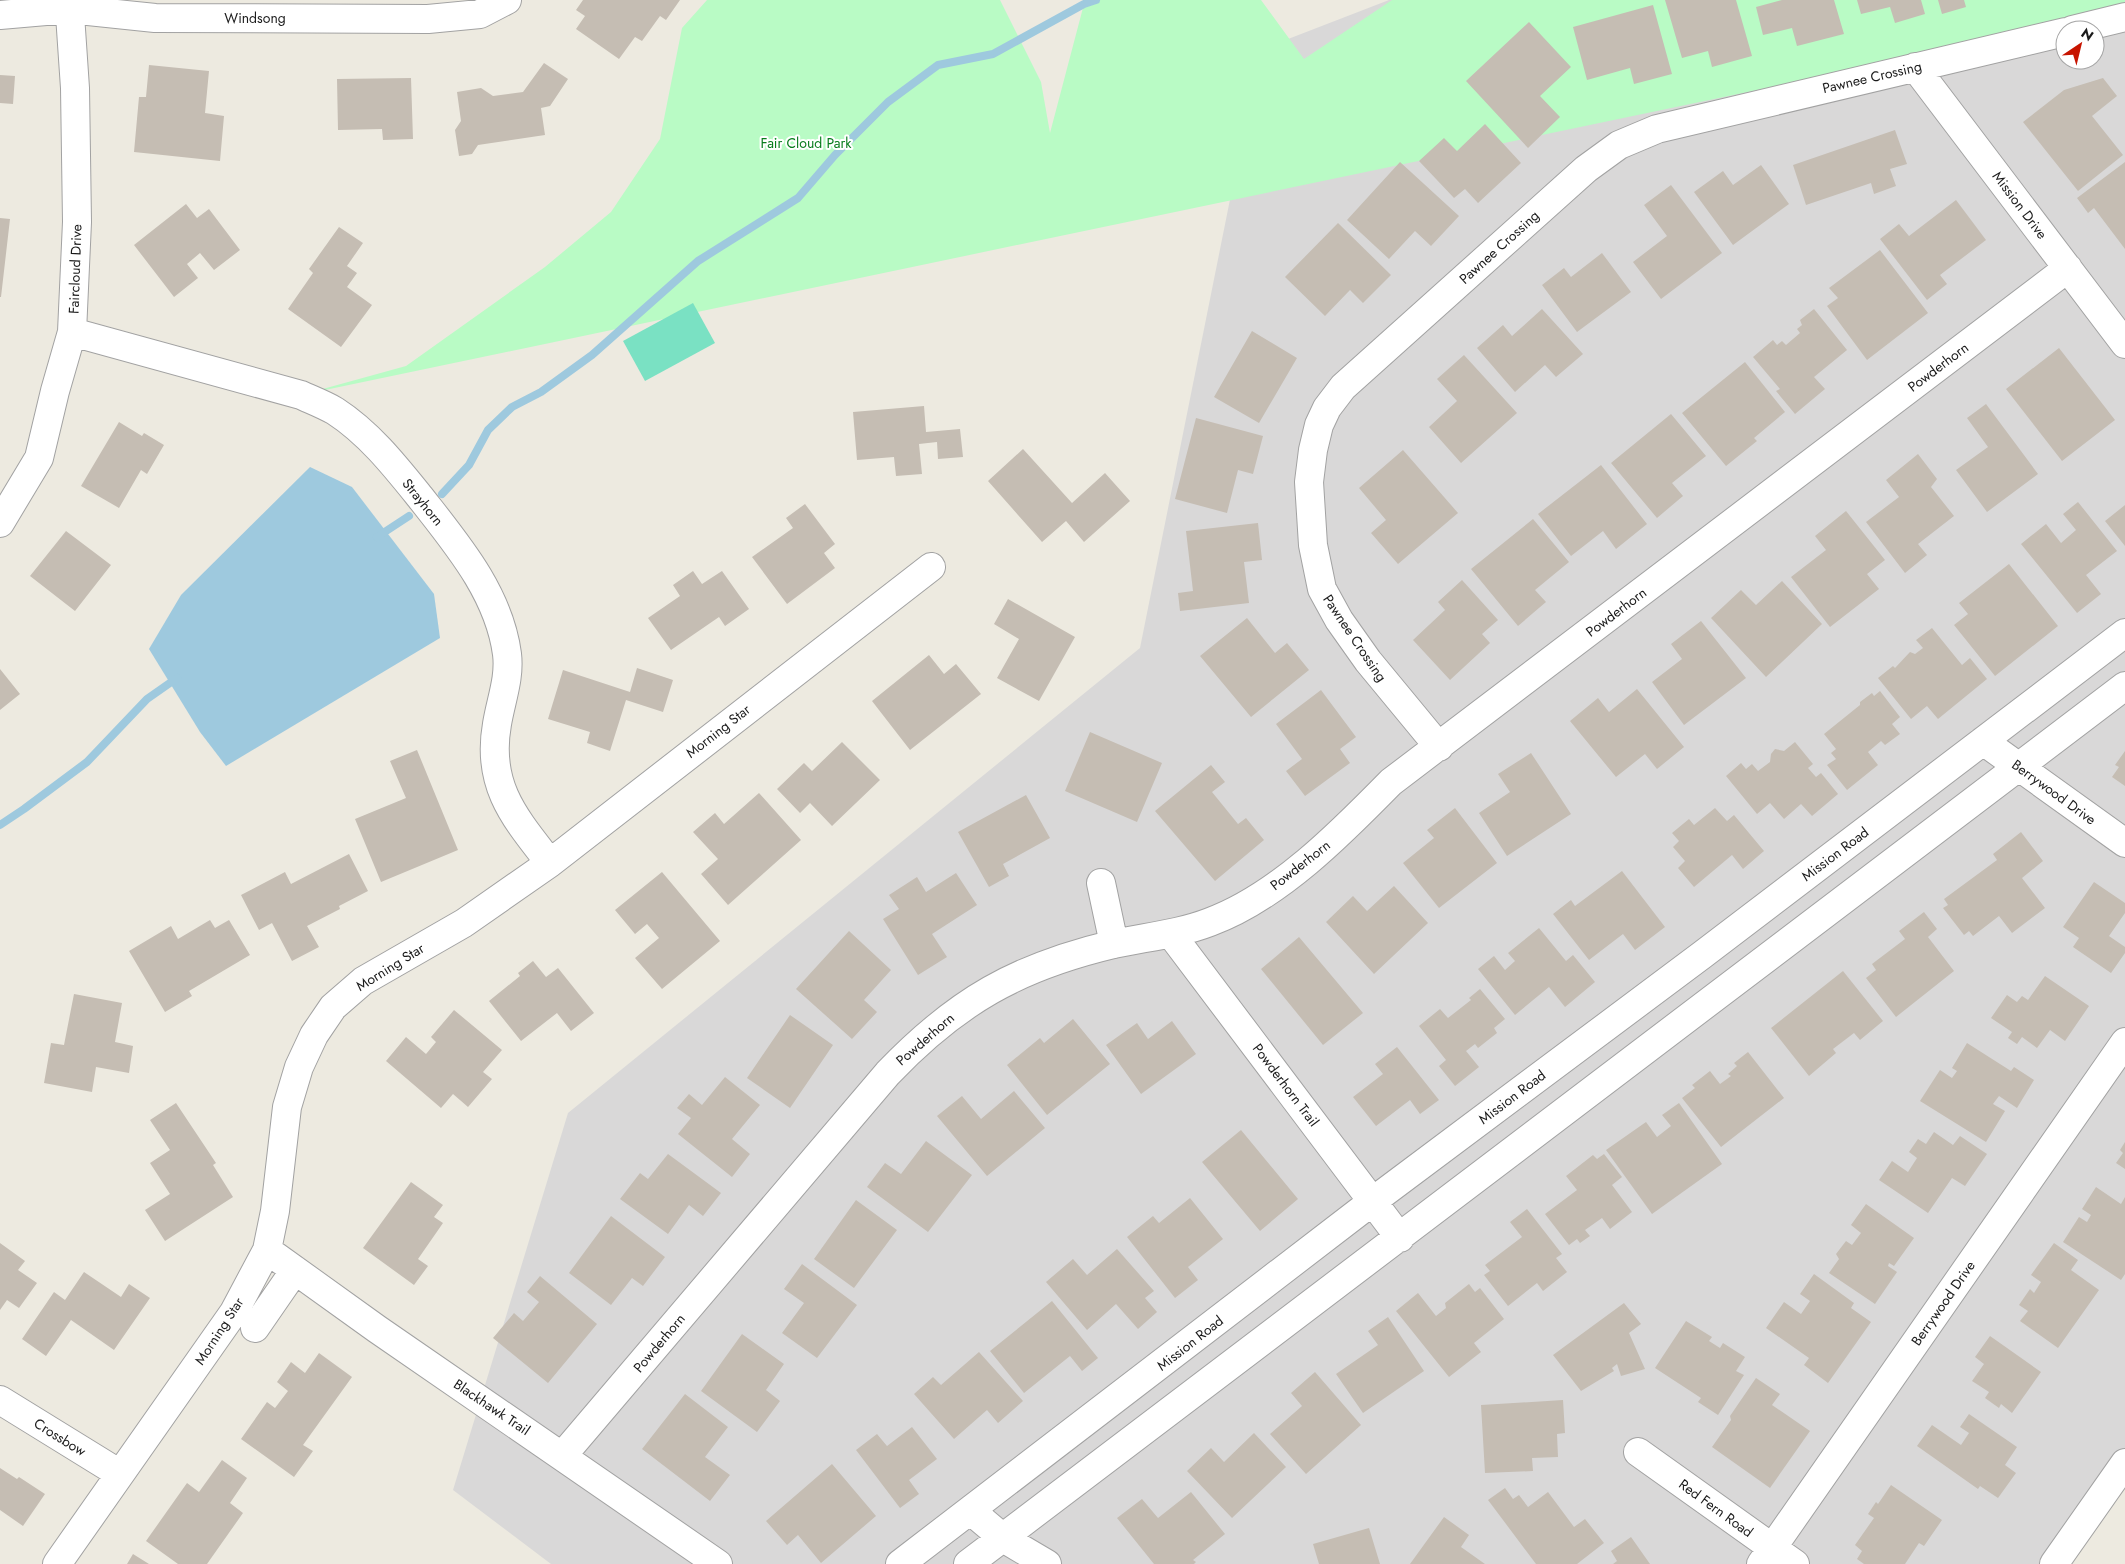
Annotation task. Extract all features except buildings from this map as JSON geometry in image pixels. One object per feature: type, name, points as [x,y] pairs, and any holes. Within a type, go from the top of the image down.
[{"type":"street","name":"Windsong","points":[[0,15],[69,5],[155,18],[428,18],[480,14],[507,0]]},
{"type":"street","name":"Faircloud Drive","points":[[0,523],[39,458],[54,391],[72,332],[77,222],[75,88],[69,5]]},
{"type":"street","points":[[2105,22],[2125,17]]},
{"type":"street","name":"Pawnee Crossing","points":[[1439,747],[1368,662],[1339,620],[1322,589],[1312,545],[1309,482],[1319,425],[1327,408],[1343,387],[1586,169],[1619,145],[1657,129],[2055,34]]},
{"type":"street","name":"Mission Drive","points":[[1914,67],[2125,344]]},
{"type":"street","name":"Powderhorn","points":[[563,1456],[888,1073],[935,1026],[991,989],[1050,962],[1114,944],[1171,934],[1211,922],[1275,886],[1330,844],[1391,782],[2068,268]]},
{"type":"street","name":"Strayhorn","points":[[72,332],[301,395],[334,410],[374,443],[450,535],[480,580],[497,614],[505,645],[508,677],[497,725],[495,748],[496,768],[500,787],[512,814],[550,863]]},
{"type":"street","name":"Morning Star","points":[[58,1564],[234,1312],[267,1250],[275,1211],[287,1107],[299,1067],[314,1035],[333,1007],[364,981],[464,923],[550,863],[931,567]]},
{"type":"street","name":"Mission Road","points":[[900,1564],[1373,1201],[1702,955],[2125,632]]},
{"type":"street","points":[[968,1564],[2125,686]]},
{"type":"street","name":"Berrywood Drive","points":[[1983,741],[2125,843]]},
{"type":"street","points":[[1101,883],[1114,944]]},
{"type":"street","name":"Powderhorn Trail","points":[[1171,934],[1400,1238]]},
{"type":"street","points":[[1702,955],[1728,988]]},
{"type":"street","name":"Berrywood Drive","points":[[1766,1556],[2125,1042]]},
{"type":"street","name":"Blackhawk Trail","points":[[267,1250],[377,1329],[718,1564]]},
{"type":"street","points":[[255,1328],[295,1270]]},
{"type":"street","name":"Crossbow","points":[[0,1400],[120,1474]]},
{"type":"street","name":"Red Fern Road","points":[[1638,1452],[1766,1556],[1795,1564]]},
{"type":"street","points":[[2054,1564],[2125,1463]]},
{"type":"street","points":[[971,1511],[1003,1538],[1047,1564]]},
{"type":"shaded area","points":[[1389,0],[2125,0],[2125,1465],[2056,1564],[551,1564],[453,1490],[568,1113],[1140,648],[1260,50]]},
{"type":"green space","name":"Fair Cloud Park","points":[[707,0],[1000,0],[1041,82],[1050,133],[1084,4],[1096,0],[1261,0],[1304,59],[1392,0],[2125,0],[2125,13],[2092,20],[2055,20],[2055,28],[301,395],[406,366],[545,267],[611,212],[660,139],[682,28]]},
{"type":"green space","points":[[693,303],[715,343],[645,381],[623,341]]},
{"type":"water","points":[[310,467],[352,487],[434,594],[440,638],[226,766],[200,732],[149,649],[181,595]]},
{"type":"waterway","points":[[442,494],[469,465],[488,430],[512,407],[541,392],[592,355],[698,261],[798,198],[835,155],[888,102],[938,65],[993,54],[1084,4],[1096,0]]},
{"type":"waterway","points":[[377,537],[409,516]]},
{"type":"waterway","points":[[0,825],[87,762],[147,699],[177,678]]}]
